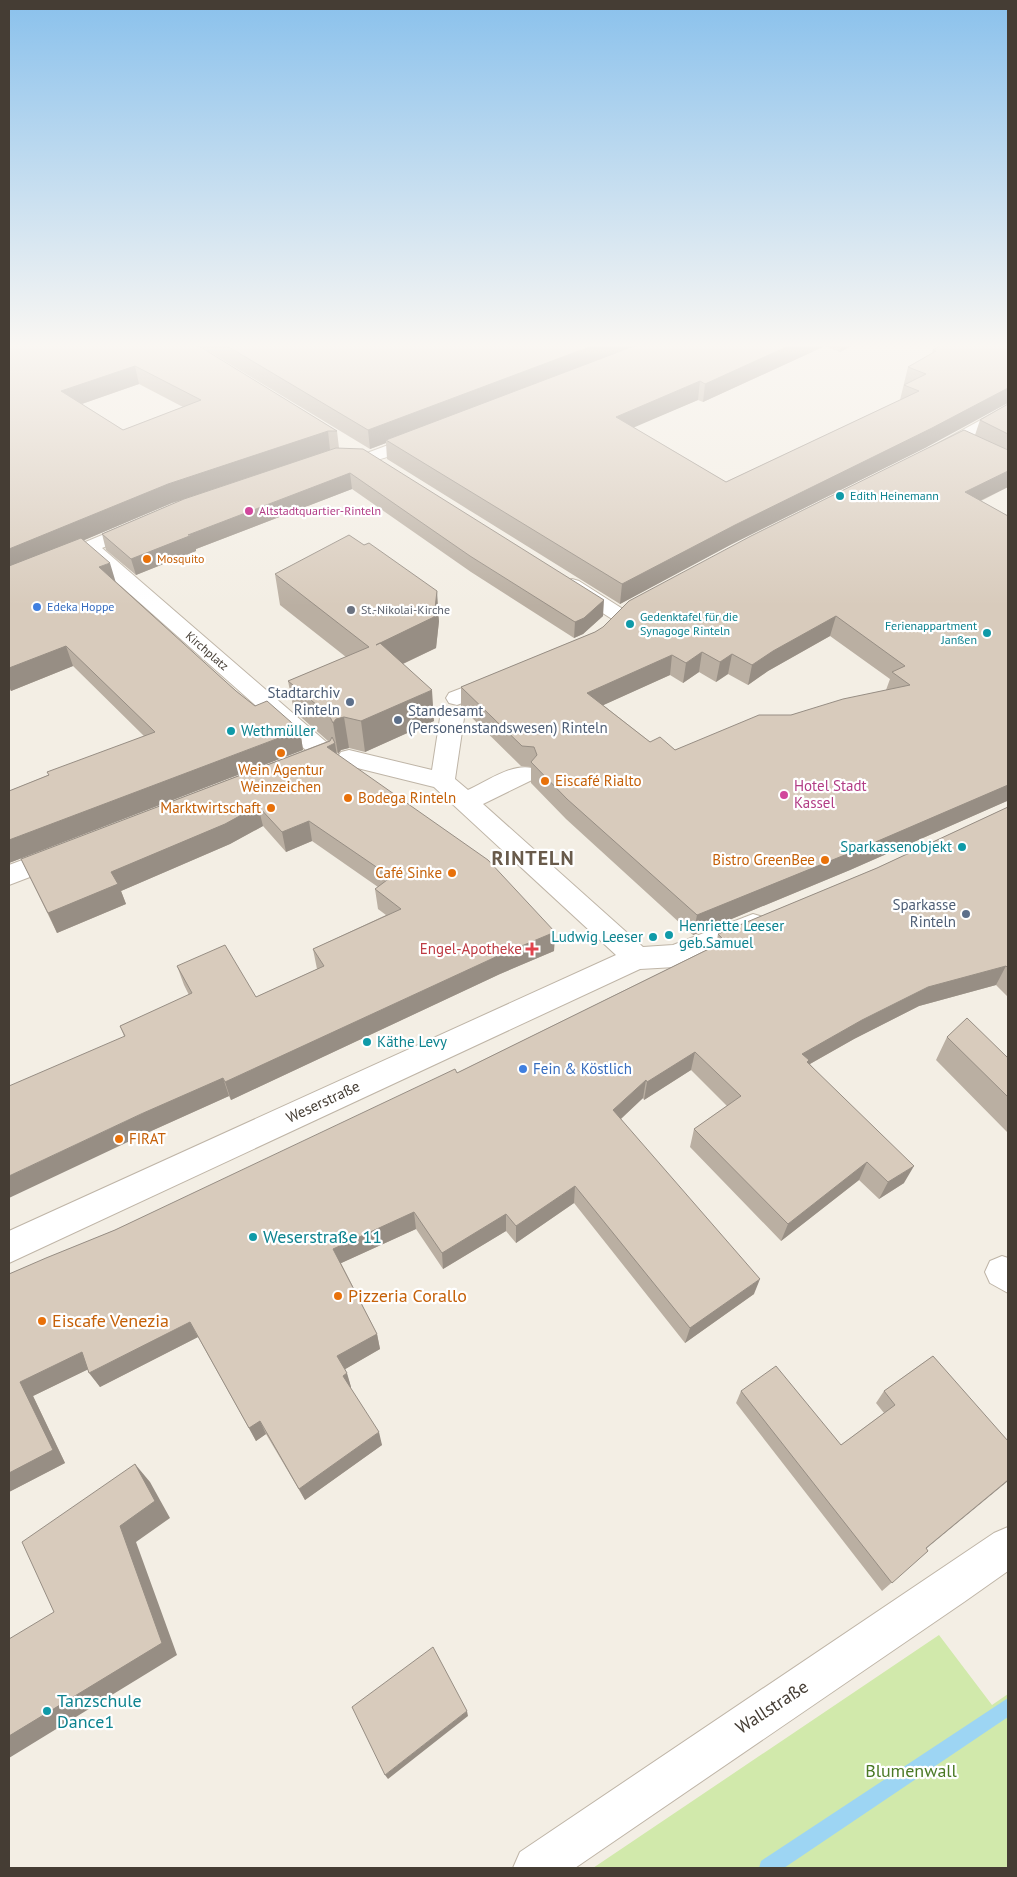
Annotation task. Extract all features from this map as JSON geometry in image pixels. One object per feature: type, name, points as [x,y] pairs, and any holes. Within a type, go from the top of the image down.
[{"type":"street","points":[[321,462],[337,456],[369,458],[439,431]]},
{"type":"street","points":[[917,461],[971,431]]},
{"type":"street","points":[[956,439],[973,448]]},
{"type":"street","points":[[343,442],[386,468]]},
{"type":"street","points":[[9,581],[152,520]]},
{"type":"street","name":"Kirchplatz","points":[[90,548],[324,753],[278,771]]},
{"type":"street","points":[[554,573],[620,616]]},
{"type":"street","points":[[442,782],[455,708],[517,672]]},
{"type":"street","points":[[350,758],[442,782],[637,958],[676,956],[777,914]]},
{"type":"street","points":[[465,802],[523,774]]},
{"type":"street","points":[[9,875],[82,846]]},
{"type":"street","name":"Weserstraße","points":[[9,1247],[637,958]]},
{"type":"street","name":"Wallstraße","points":[[536,1868],[734,1732],[853,1655],[1008,1547]]},
{"type":"green space","name":"Blumenwall","points":[[939,1635],[992,1705],[1008,1694],[1008,1868],[593,1868]]},
{"type":"building","points":[[9,431],[337,431],[328,431],[168,484],[9,549]]},
{"type":"building","points":[[411,431],[639,431],[726,482],[835,431],[927,431],[735,525],[622,584],[386,440]]},
{"type":"building","points":[[963,431],[1008,450],[1008,471],[965,492],[1008,516],[1008,785],[857,850],[697,915],[567,799],[531,762],[537,755],[534,747],[522,746],[461,687],[595,632],[603,627],[629,601],[751,536]],"holes":[[[836,616],[905,666],[892,672],[910,685],[843,699],[791,715],[759,715],[675,750],[660,737],[650,742],[587,693],[672,655],[686,663],[702,652],[720,662],[732,654],[752,665],[773,651]]]},
{"type":"building","points":[[336,448],[363,449],[604,600],[584,618],[575,622],[470,556],[350,473],[188,535],[192,535],[131,559],[102,534],[184,499]]},
{"type":"building","points":[[349,535],[364,545],[369,543],[437,591],[434,617],[380,643],[432,690],[361,721],[344,717],[336,719],[333,723],[329,715],[288,681],[369,647],[275,574]]},
{"type":"building","points":[[81,538],[110,563],[99,567],[236,691],[255,706],[267,701],[300,730],[9,840],[9,791],[49,775],[47,772],[155,732],[66,646],[9,668],[9,566]]},
{"type":"building","points":[[332,737],[335,743],[327,747],[488,860],[555,932],[500,955],[225,1082],[223,1078],[141,1114],[9,1176],[9,1086],[125,1036],[120,1026],[192,993],[177,966],[225,945],[256,997],[324,966],[313,949],[401,909],[375,889],[391,877],[309,821],[282,832],[258,806],[225,824],[111,872],[118,884],[48,913],[21,859],[330,741]]},
{"type":"building","points":[[1008,807],[1008,968],[1006,966],[928,987],[862,1020],[802,1054],[809,1060],[807,1062],[914,1166],[888,1182],[867,1162],[788,1224],[694,1129],[741,1096],[695,1052],[647,1082],[646,1080],[613,1110],[760,1279],[690,1328],[575,1186],[516,1226],[506,1214],[442,1253],[414,1212],[333,1249],[377,1334],[337,1356],[347,1373],[343,1376],[379,1432],[299,1489],[260,1421],[249,1428],[190,1322],[89,1373],[82,1352],[20,1382],[53,1450],[9,1473],[9,1274],[115,1230],[455,1069],[457,1073],[725,941],[718,934],[877,868]]},
{"type":"building","points":[[967,1018],[1008,1058],[1008,1097],[947,1037]]},
{"type":"building","points":[[933,1356],[1008,1441],[1008,1480],[926,1548],[928,1551],[892,1583],[741,1391],[776,1366],[841,1445],[895,1405],[884,1391]]},
{"type":"building","points":[[135,1464],[155,1501],[120,1526],[162,1643],[9,1736],[9,1639],[54,1612],[22,1542]]},
{"type":"building","points":[[433,1647],[467,1711],[385,1775],[352,1707]]},
{"type":"waterway","points":[[768,1868],[1008,1707]]},
{"type":"place","name":"Edith Heinemann","points":[[840,496]]},
{"type":"place","name":"Altstadtquartier-Rinteln","points":[[249,511]]},
{"type":"place","name":"Mosquito","points":[[147,559]]},
{"type":"place","name":"Edeka Hoppe","points":[[37,607]]},
{"type":"place","name":"St.-Nikolai-Kirche","points":[[351,610]]},
{"type":"place","name":"Gedenktafel für die Synagoge Rinteln","points":[[630,624]]},
{"type":"place","name":"Ferienappartment Janßen","points":[[987,633]]},
{"type":"place","name":"Stadtarchiv Rinteln","points":[[350,702]]},
{"type":"place","name":"Standesamt (Personenstandswesen) Rinteln","points":[[398,720]]},
{"type":"place","name":"Wethmüller","points":[[231,731]]},
{"type":"place","name":"Wein Agentur Weinzeichen","points":[[281,753]]},
{"type":"place","name":"Eiscafé Rialto","points":[[545,781]]},
{"type":"place","name":"Hotel Stadt Kassel","points":[[784,795]]},
{"type":"place","name":"Bodega Rinteln","points":[[348,798]]},
{"type":"place","name":"Marktwirtschaft","points":[[271,808]]},
{"type":"place","name":"Sparkassenobjekt","points":[[962,847]]},
{"type":"place","name":"Bistro GreenBee","points":[[825,860]]},
{"type":"place","name":"Café Sinke","points":[[452,873]]},
{"type":"place","name":"Sparkasse Rinteln","points":[[966,914]]},
{"type":"place","name":"Henriette Leeser geb.Samuel","points":[[669,935]]},
{"type":"place","name":"Ludwig Leeser","points":[[653,937]]},
{"type":"place","name":"Engel-Apotheke","points":[[532,949]]},
{"type":"place","name":"Käthe Levy","points":[[367,1042]]},
{"type":"place","name":"Fein & Köstlich","points":[[523,1069]]},
{"type":"place","name":"FIRAT","points":[[119,1139]]},
{"type":"place","name":"Weserstraße 11","points":[[253,1237]]},
{"type":"place","name":"Pizzeria Corallo","points":[[338,1296]]},
{"type":"place","name":"Eiscafe Venezia","points":[[42,1321]]},
{"type":"place","name":"Tanzschule Dance1","points":[[47,1711]]},
{"type":"district","name":"RINTELN","points":[[533,858]]}]
